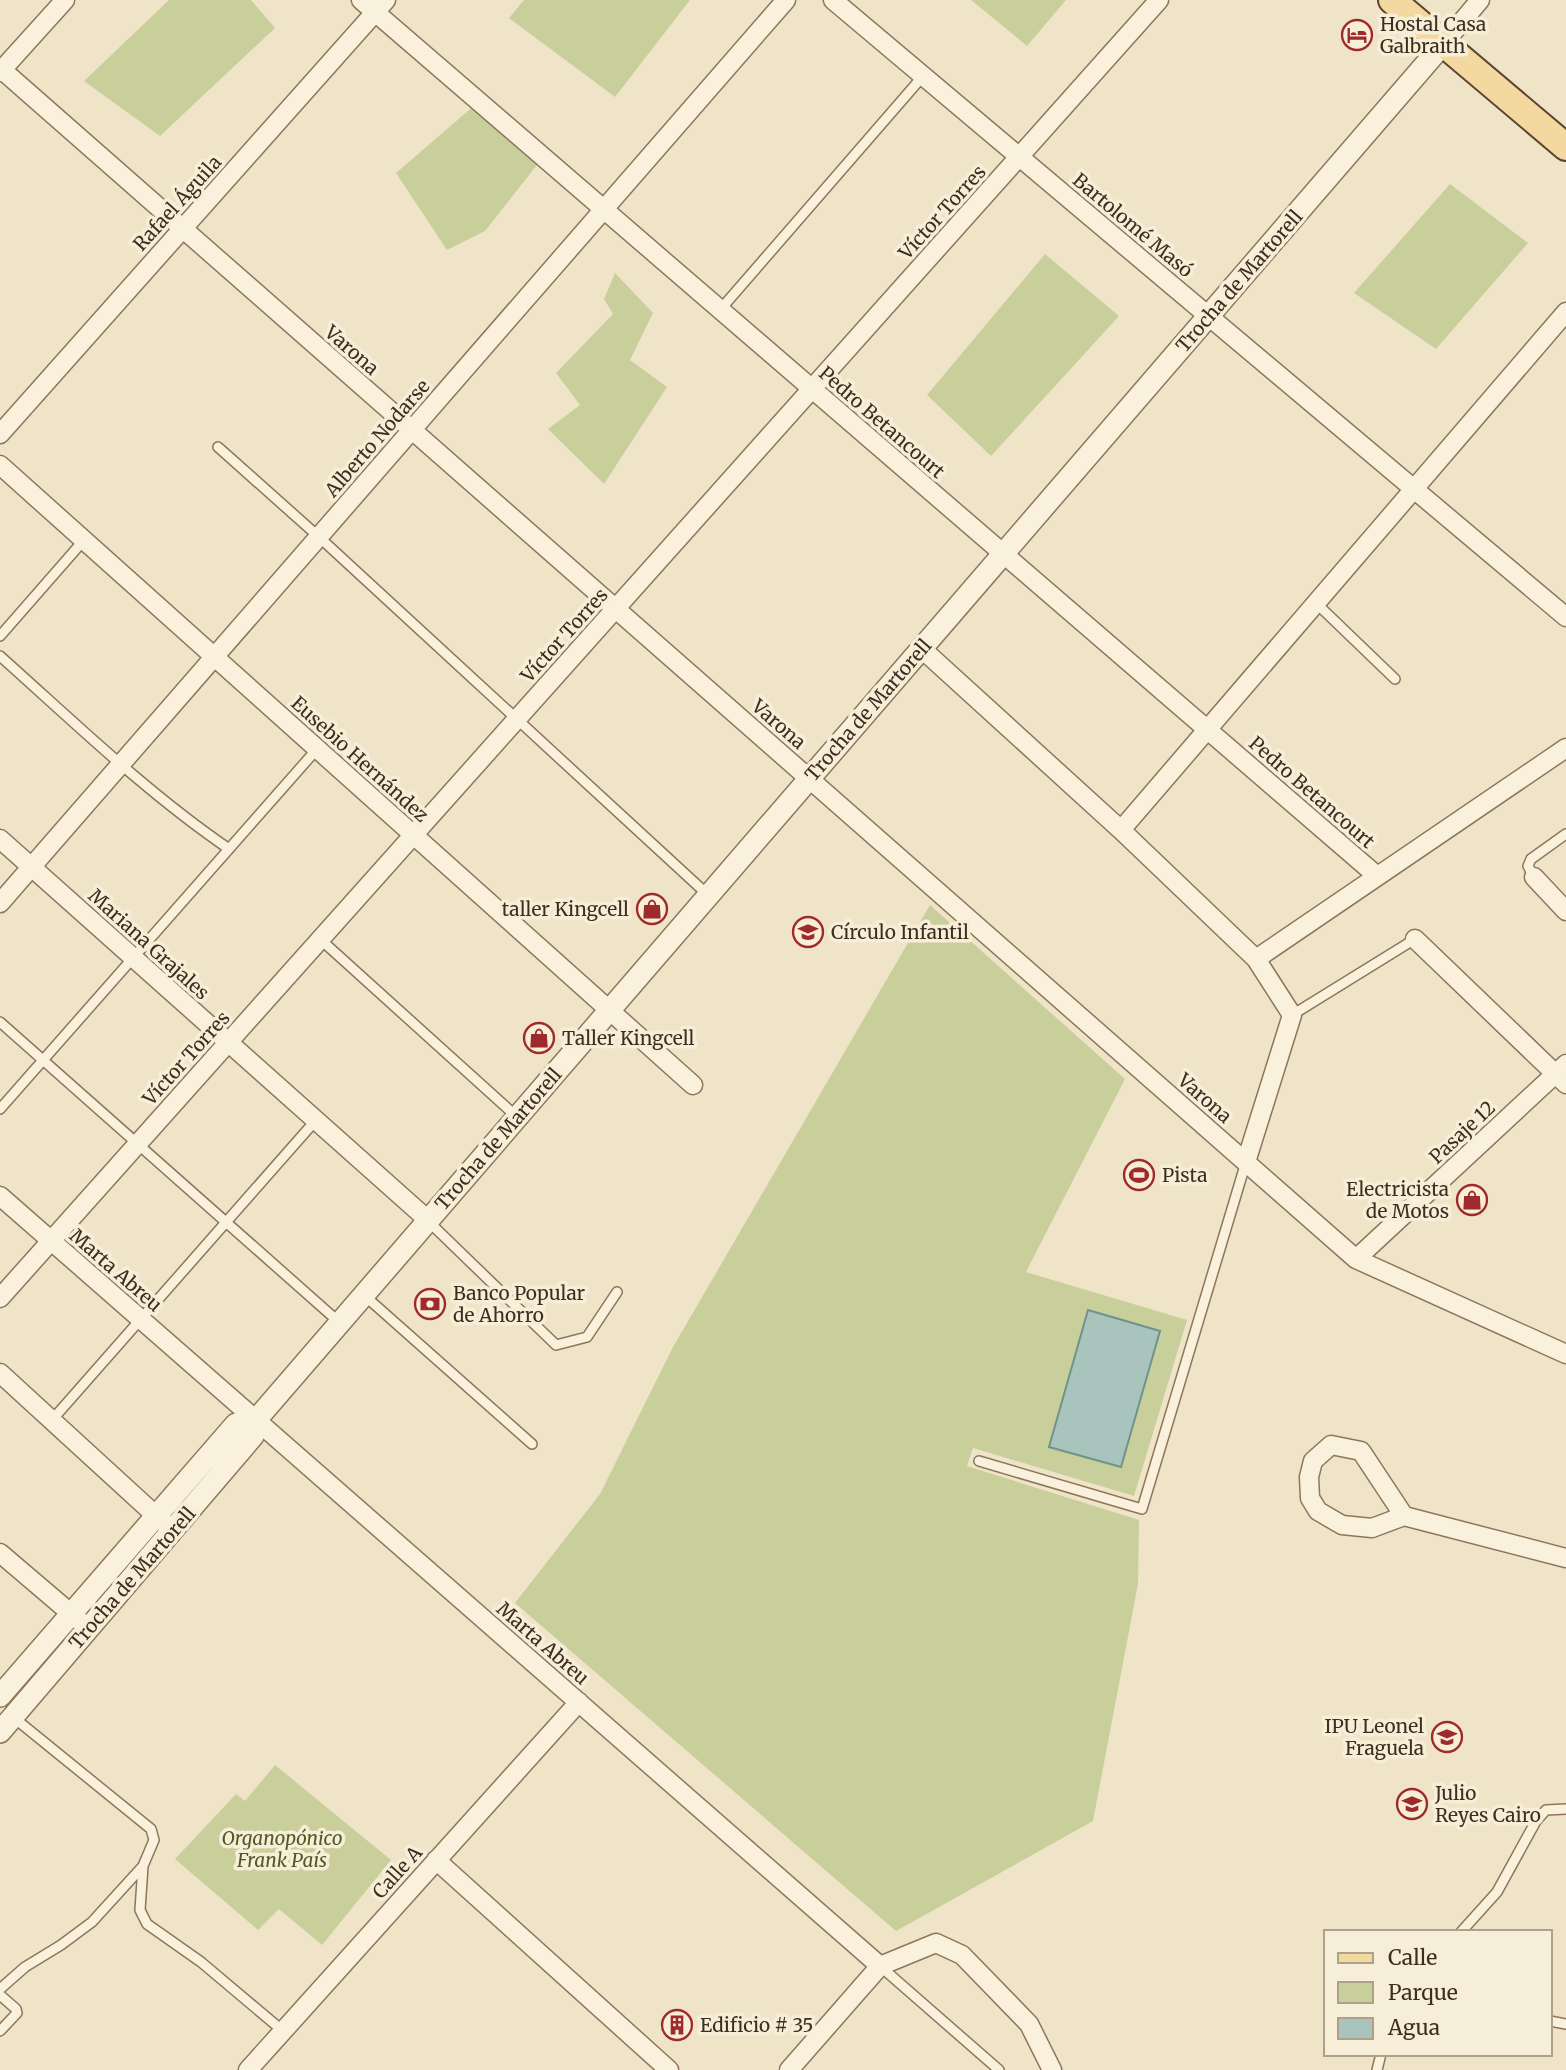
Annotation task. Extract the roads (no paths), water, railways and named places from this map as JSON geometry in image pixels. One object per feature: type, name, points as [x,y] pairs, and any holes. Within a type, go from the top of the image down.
[{"type":"main road","points":[[1392,0],[1566,147]]},
{"type":"street","points":[[1,70],[65,0]]},
{"type":"street","name":"Pedro Betancourt","points":[[361,0],[381,6],[604,210],[1376,875]]},
{"type":"street","name":"Alberto Nodarse","points":[[0,903],[786,0]]},
{"type":"street","name":"Bartolomé Masó","points":[[833,0],[1566,617]]},
{"type":"street","name":"Víctor Torres","points":[[0,1298],[1159,0]]},
{"type":"street","name":"Trocha de Martorell","points":[[4,1718],[89,1628],[172,1532],[253,1436],[256,1420],[1480,0]]},
{"type":"street","name":"Rafael Águila","points":[[0,434],[381,6]]},
{"type":"street","name":"Varona","points":[[1,70],[1356,1259],[1566,1354]]},
{"type":"street","points":[[1121,830],[1566,313]]},
{"type":"street","name":"Eusebio Hernández","points":[[0,465],[693,1085]]},
{"type":"street","points":[[921,648],[1121,830],[1256,959],[1292,1015],[1246,1162]]},
{"type":"street","points":[[1256,959],[1566,748]]},
{"type":"street","name":"Mariana Grajales","points":[[0,839],[428,1220]]},
{"type":"street","points":[[1534,877],[1566,911]]},
{"type":"street","points":[[1415,939],[1562,1074]]},
{"type":"street","name":"Pasaje 12","points":[[1356,1259],[1562,1074]]},
{"type":"street","name":"Marta Abreu","points":[[0,1196],[880,1966]]},
{"type":"street","points":[[0,1373],[172,1532]]},
{"type":"street","name":"Trocha de Martorell","points":[[0,1696],[236,1424],[256,1420]]},
{"type":"street","points":[[1404,1517],[1361,1451],[1331,1445],[1314,1461],[1309,1477],[1310,1498],[1318,1511],[1342,1525],[1372,1528],[1404,1517],[1566,1558]]},
{"type":"street","points":[[0,1553],[89,1628]]},
{"type":"street","name":"Calle A","points":[[248,2070],[579,1702]]},
{"type":"street","points":[[436,1860],[669,2070]]},
{"type":"street","points":[[789,2070],[880,1966],[936,1943],[962,1955],[1029,2024],[1052,2070]]},
{"type":"lane","points":[[720,310],[923,76]]},
{"type":"lane","points":[[218,447],[708,895]]},
{"type":"lane","points":[[0,636],[85,540]]},
{"type":"lane","points":[[1316,603],[1395,679]]},
{"type":"lane","points":[[0,656],[121,763],[202,831],[229,849]]},
{"type":"lane","points":[[0,1110],[317,749]]},
{"type":"lane","points":[[1534,877],[1528,866],[1531,859],[1566,834]]},
{"type":"lane","points":[[320,939],[517,1117]]},
{"type":"lane","points":[[1292,1015],[1415,939]]},
{"type":"lane","points":[[0,1022],[340,1323]]},
{"type":"lane","points":[[52,1420],[316,1120]]},
{"type":"lane","points":[[979,1461],[1142,1509],[1246,1162]]},
{"type":"lane","points":[[428,1220],[556,1345],[587,1337],[617,1292]]},
{"type":"lane","points":[[363,1295],[532,1444]]},
{"type":"lane","points":[[4,1718],[151,1829],[154,1840],[143,1866],[140,1910],[147,1924],[201,1962],[283,2031]]},
{"type":"lane","points":[[1463,1930],[1497,1892],[1536,1821],[1546,1810],[1566,1809]]},
{"type":"lane","points":[[0,1989],[25,1967],[92,1922],[143,1866]]},
{"type":"lane","points":[[880,1966],[999,2070]]},
{"type":"lane","points":[[0,1995],[17,2013],[0,2031]]},
{"type":"water","points":[[1088,1310],[1160,1331],[1121,1467],[1049,1447]]},
{"type":"place","name":"Hostal Casa Galbraith","points":[[1357,35]]},
{"type":"place","name":"taller Kingcell","points":[[652,909]]},
{"type":"place","name":"Círculo Infantil","points":[[808,932]]},
{"type":"place","name":"Taller Kingcell","points":[[539,1038]]},
{"type":"place","name":"Pista","points":[[1139,1175]]},
{"type":"place","name":"Electricista de Motos","points":[[1472,1200]]},
{"type":"place","name":"Banco Popular de Ahorro","points":[[430,1304]]},
{"type":"place","name":"IPU Leonel Fraguela","points":[[1447,1737]]},
{"type":"place","name":"Julio Reyes Cairo","points":[[1412,1804]]},
{"type":"place","name":"Edificio # 35","points":[[677,2025]]},
{"type":"park label","name":"Organopónico Frank País","points":[[282,1849]]}]
